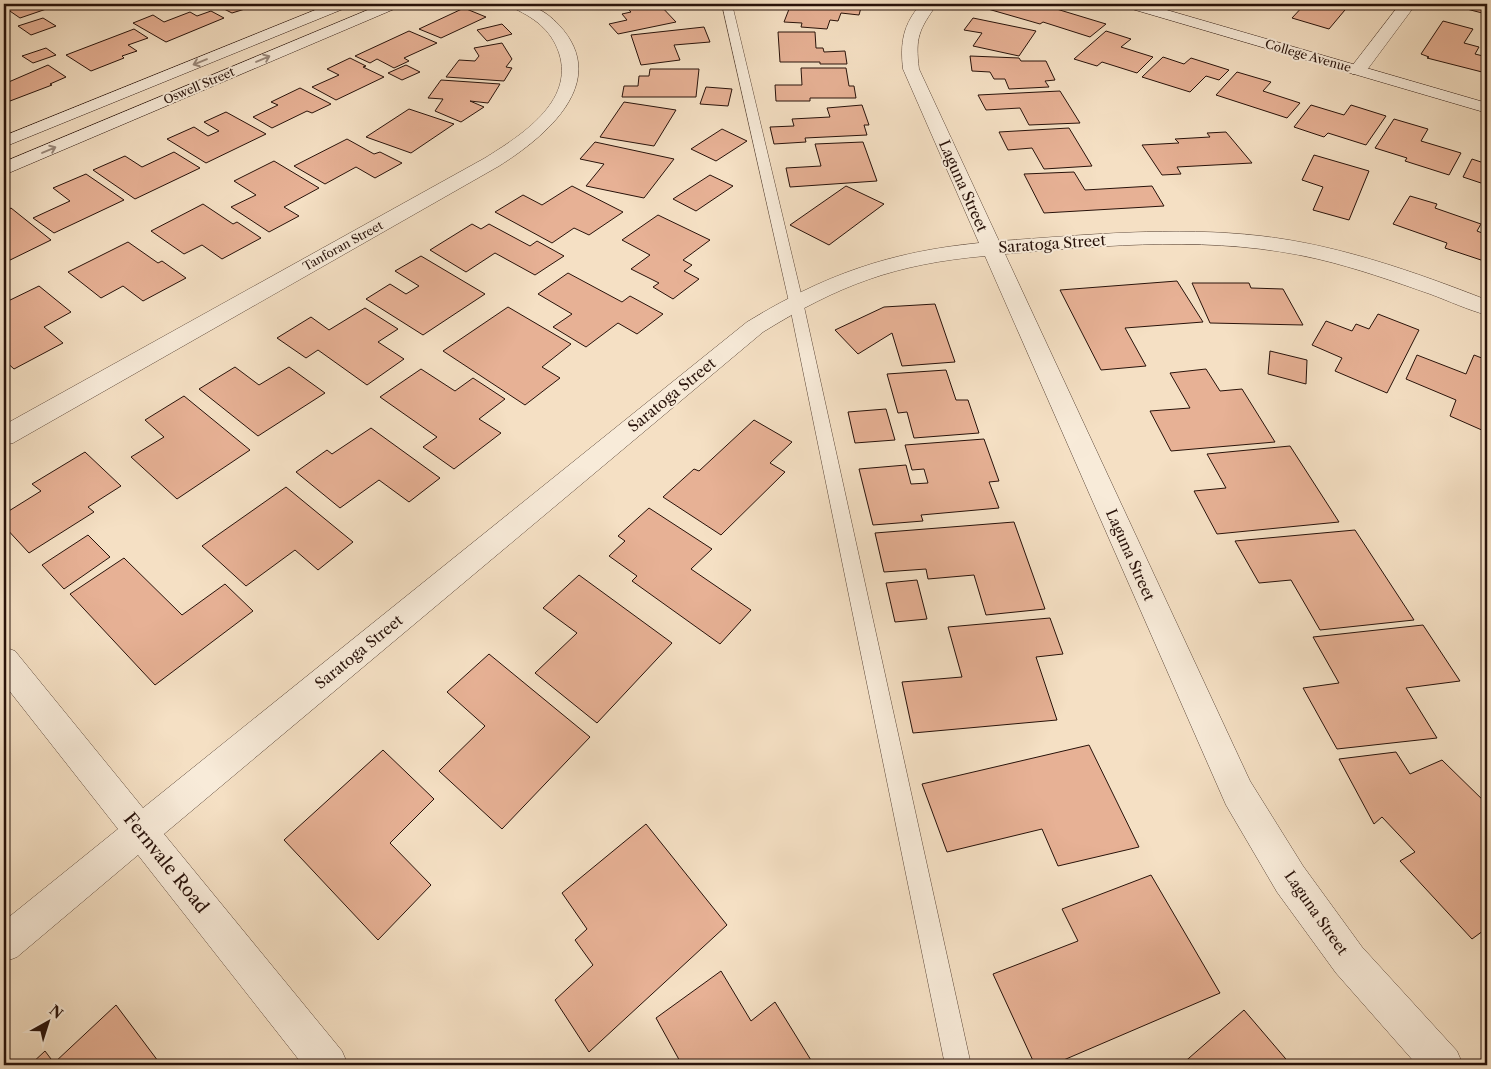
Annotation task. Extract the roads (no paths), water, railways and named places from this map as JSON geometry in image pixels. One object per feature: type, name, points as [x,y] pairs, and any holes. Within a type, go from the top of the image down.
[{"type":"street","name":"Oswell Street","points":[[4,142],[343,4]]},
{"type":"street","name":"Oswell Street","points":[[4,169],[394,4]]},
{"type":"street","name":"Tanforan Street","points":[[4,436],[484,167],[512,150],[536,132],[553,113],[566,92],[571,72],[569,53],[559,34],[545,20],[516,4]]},
{"type":"street","name":"Laguna Street","points":[[929,4],[921,12],[912,28],[908,48],[910,69],[1238,793],[1290,879],[1349,960],[1443,1065]]},
{"type":"street","name":"College Avenue","points":[[1130,4],[1487,108]]},
{"type":"street","points":[[1358,70],[1408,4]]},
{"type":"street","name":"Saratoga Street","points":[[4,944],[755,327],[796,302],[841,281],[881,267],[936,255],[990,248],[1170,237],[1225,239],[1290,247],[1350,260],[1404,276],[1487,308]]},
{"type":"street","name":"Fernvale Road","points":[[4,661],[328,1065]]},
{"type":"lane","points":[[727,4],[796,302],[958,1065]]}]
